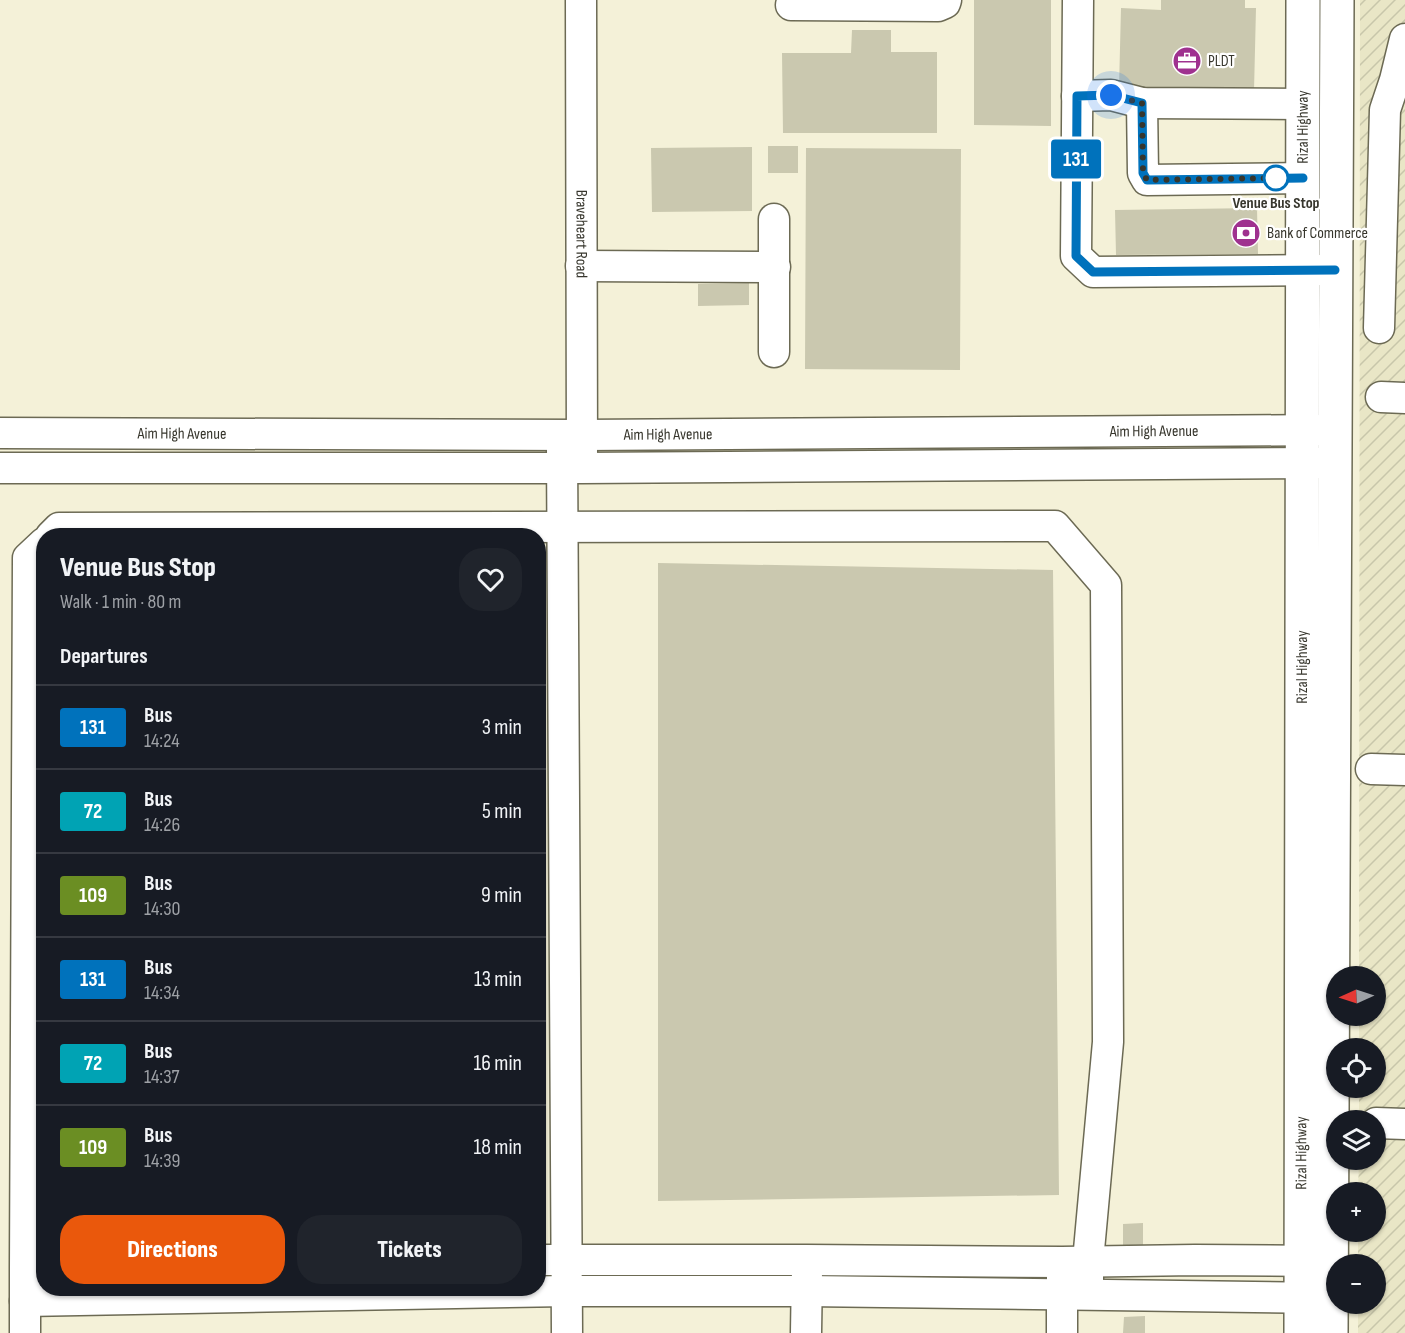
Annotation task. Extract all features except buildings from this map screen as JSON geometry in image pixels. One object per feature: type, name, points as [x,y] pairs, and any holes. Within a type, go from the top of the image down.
[{"type":"main road","name":"Rizal Highway","points":[[1303,0],[1303,430],[1318,463],[1316,1298],[1331,1333]]},
{"type":"main road","name":"Rizal Highway","points":[[1318,463],[1335,430],[1336,0]]},
{"type":"main road","name":"Rizal Highway","points":[[1300,1333],[1316,1298]]},
{"type":"street","name":"Braveheart Road","points":[[567,1333],[567,1291],[553,1260],[563,526],[572,468],[581,266],[581,0]]},
{"type":"street","points":[[791,5],[938,6],[946,0]]},
{"type":"street","points":[[1077,0],[1076,256],[1093,272],[1335,270]]},
{"type":"street","points":[[1379,328],[1385,110],[1405,39]]},
{"type":"street","points":[[1077,96],[1111,95],[1143,111],[1303,112]]},
{"type":"street","points":[[1143,111],[1143,173],[1147,180],[1303,178]]},
{"type":"street","points":[[774,219],[774,352]]},
{"type":"street","points":[[581,266],[775,267]]},
{"type":"street","name":"Aim High Avenue","points":[[0,433],[572,435],[1335,430]]},
{"type":"street","name":"Aim High Avenue","points":[[0,468],[572,468],[1318,463]]},
{"type":"street","points":[[58,528],[1055,526],[1106,585],[1108,1042],[1075,1262],[1075,1294],[1062,1333]]},
{"type":"street","points":[[26,1333],[25,1301],[34,1266],[28,558],[36,550]]},
{"type":"street","points":[[1371,769],[1405,770]]},
{"type":"street","points":[[1386,1123],[1405,1124]]},
{"type":"street","points":[[553,1260],[1316,1261]]},
{"type":"street","points":[[806,1333],[807,1260]]},
{"type":"street","points":[[1195,1260],[1195,1296]]},
{"type":"street","points":[[546,1291],[807,1291],[1316,1298]]},
{"type":"street","points":[[25,1301],[296,1296]]},
{"type":"shaded area","points":[[1360,0],[1405,0],[1405,1333],[1358,1333],[1358,1314],[1386,1314],[1386,1254],[1358,1254],[1358,1242],[1386,1242],[1386,1182],[1358,1182],[1359,1170],[1386,1170],[1386,1110],[1359,1110],[1359,1098],[1386,1098],[1386,1038],[1359,1038],[1359,1026],[1386,1026],[1386,966],[1359,966]]},
{"type":"bus line","name":"131","points":[[1303,178],[1147,180],[1143,173],[1142,103],[1111,95],[1077,96],[1076,256],[1093,272],[1335,270]]},
{"type":"place","name":"PLDT","points":[[1187,61]]},
{"type":"place","name":"Venue Bus Stop","points":[[1276,178]]},
{"type":"place","name":"Bank of Commerce","points":[[1246,233]]},
{"type":"route","points":[[1111,95],[1142,103],[1143,173],[1147,180],[1281,178],[1276,178]]}]
